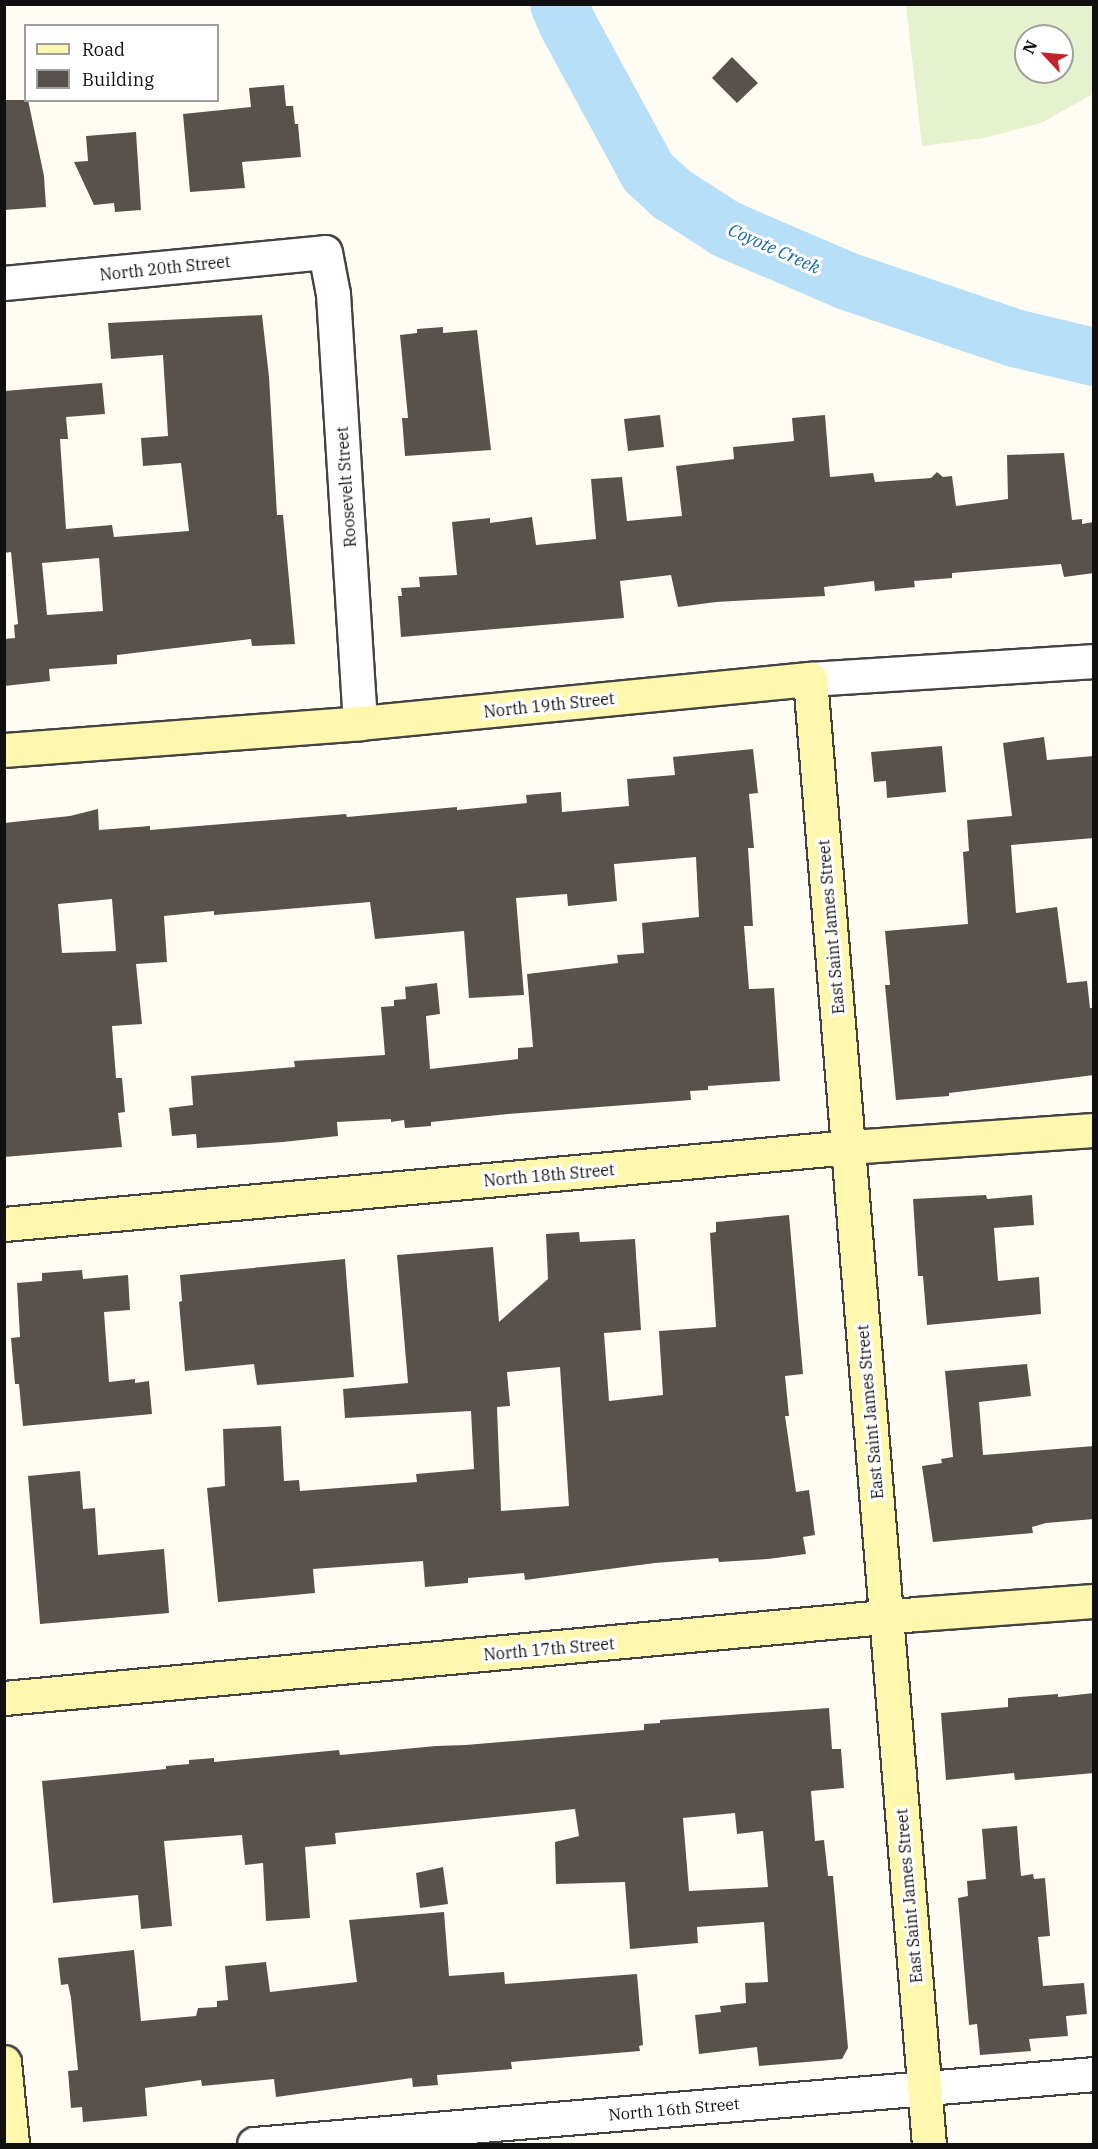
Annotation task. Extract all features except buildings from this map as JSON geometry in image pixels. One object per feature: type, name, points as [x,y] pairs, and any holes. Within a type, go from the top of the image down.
[{"type":"street","name":"North 20th Street","points":[[4,283],[325,252]]},
{"type":"street","name":"Roosevelt Street","points":[[325,252],[333,294],[360,723]]},
{"type":"street","name":"North 19th Street","points":[[4,750],[360,723],[810,679],[1094,661]]},
{"type":"street","name":"East Saint James Street","points":[[810,679],[850,1148],[929,2145]]},
{"type":"street","name":"North 18th Street","points":[[4,1224],[850,1148],[1094,1130]]},
{"type":"street","name":"North 17th Street","points":[[4,1698],[887,1617],[1094,1601]]},
{"type":"street","points":[[4,2062],[12,2145]]},
{"type":"street","name":"North 16th Street","points":[[255,2145],[1094,2074]]},
{"type":"green space","points":[[906,5],[1093,5],[1093,94],[1041,123],[984,138],[922,146]]},
{"type":"waterway","name":"Coyote Creek","points":[[559,4],[567,23],[648,172],[672,194],[726,229],[847,281],[1014,338],[1094,357]]}]
